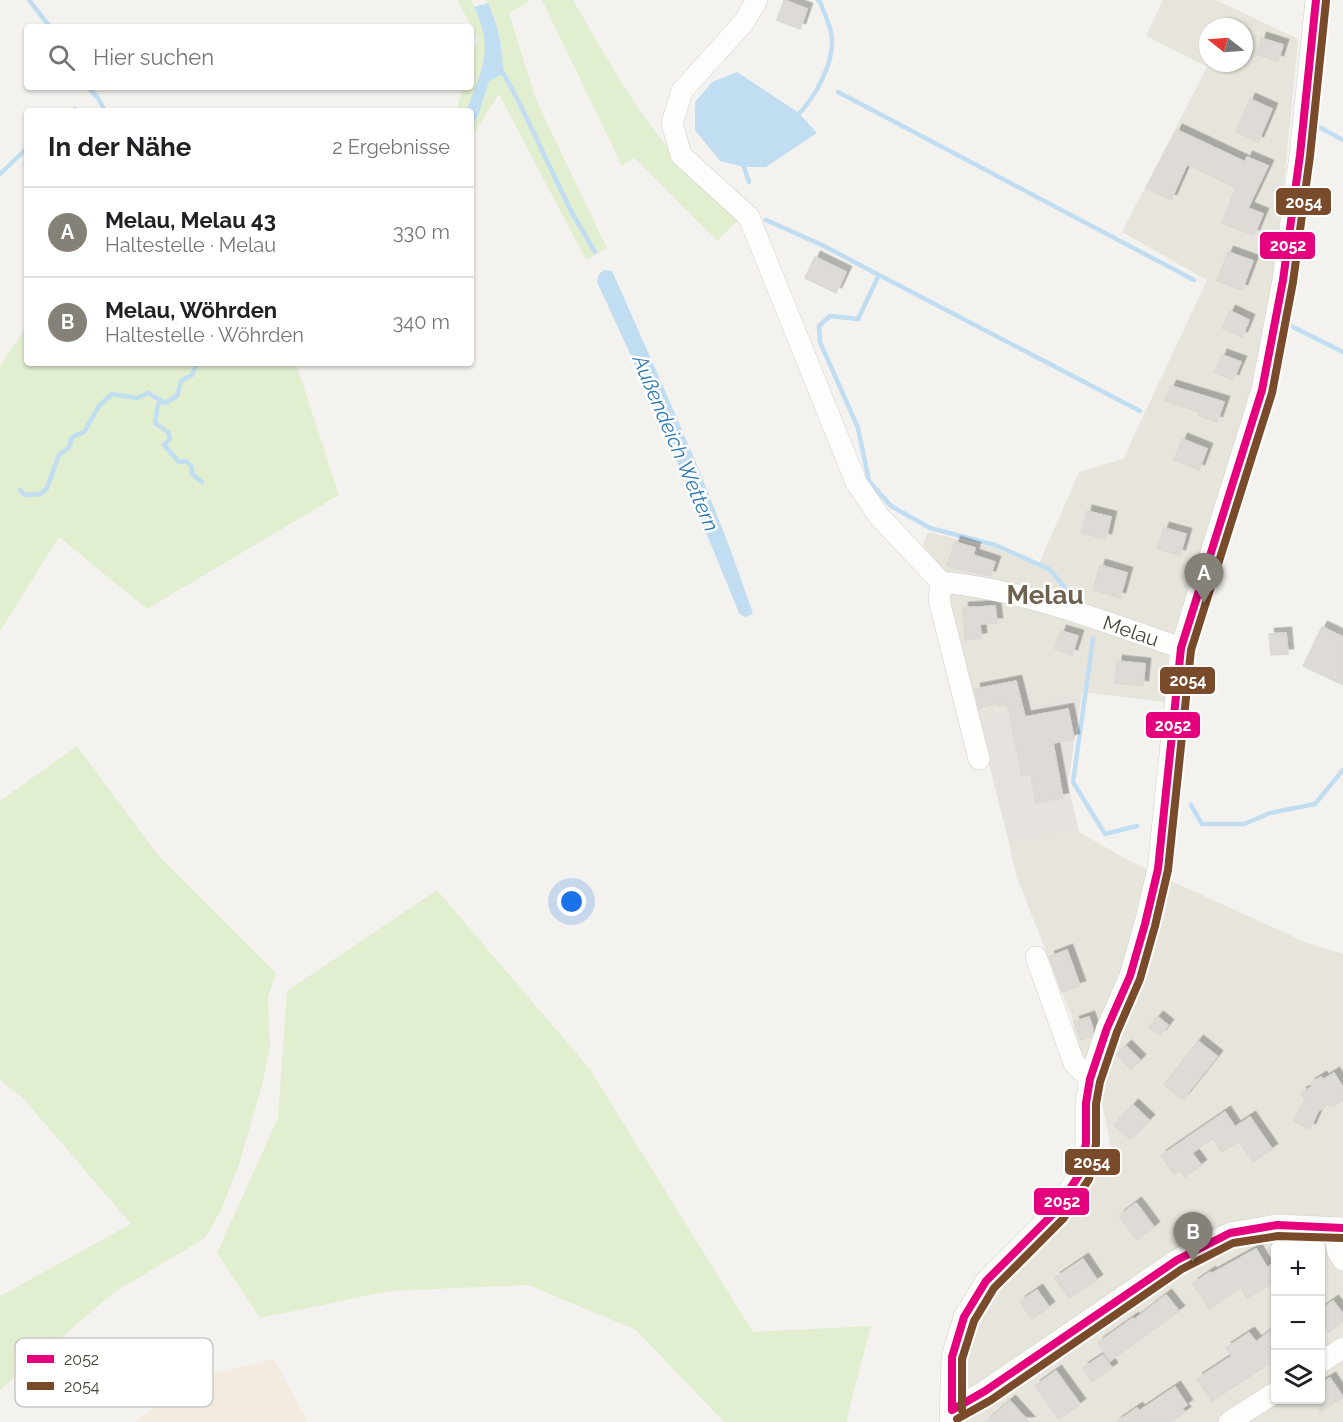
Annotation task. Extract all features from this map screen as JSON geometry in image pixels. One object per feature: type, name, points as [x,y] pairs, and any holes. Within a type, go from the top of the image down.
[{"type":"street","points":[[757,0],[744,22],[682,91],[672,123],[681,155],[749,218],[856,482],[878,514],[941,582],[939,600],[979,759]]},
{"type":"street","points":[[951,1416],[952,1358],[964,1317],[986,1281],[1055,1212],[1079,1175],[1086,1143],[1086,1103],[1090,1079],[1107,1028],[1130,976],[1145,924],[1158,869],[1180,648],[1262,390],[1282,280],[1297,178],[1316,0]]},
{"type":"street","name":"Melau","points":[[941,582],[994,589],[1037,599],[1180,648]]},
{"type":"street","points":[[1036,957],[1074,1063],[1090,1079]]},
{"type":"street","points":[[951,1416],[1176,1260],[1230,1233],[1277,1225],[1339,1229],[1337,1250],[1343,1260]]},
{"type":"street","points":[[1325,1360],[1343,1348]]},
{"type":"street","points":[[1229,1422],[1271,1395]]},
{"type":"shaded area","points":[[1163,0],[1216,0],[1298,39],[1275,279],[1254,388],[1169,653],[1165,702],[1082,692],[977,717],[946,597],[923,545],[928,532],[995,548],[1038,566],[1079,472],[1123,459],[1207,280],[1122,232],[1204,72],[1253,72],[1253,18],[1199,18],[1199,63],[1146,36]]},
{"type":"shaded area","points":[[1082,692],[1068,784],[1079,832],[1009,843],[977,717]]},
{"type":"shaded area","points":[[1079,832],[1167,879],[1307,943],[1343,954],[1343,1422],[956,1422],[968,1322],[1002,1270],[1044,1243],[1112,1154],[1098,1080],[1076,1049],[1073,1020],[1016,875],[1009,843]]},
{"type":"shaded area","points":[[274,1359],[308,1422],[135,1422],[154,1407],[213,1407],[213,1373]]},
{"type":"green space","points":[[457,0],[471,0],[483,25],[486,48],[479,80],[467,108],[457,108],[462,90],[474,90],[474,52],[478,38],[474,31],[474,24],[470,24]]},
{"type":"green space","points":[[486,0],[527,0],[528,2],[509,13],[536,100],[607,248],[586,260],[499,94],[474,133],[474,122],[489,81],[503,53],[496,20]]},
{"type":"green space","points":[[542,0],[573,0],[621,82],[648,122],[692,174],[740,218],[717,241],[634,157],[622,166]]},
{"type":"green space","points":[[24,330],[24,366],[297,366],[339,495],[147,609],[59,537],[0,631],[0,366]]},
{"type":"green space","points":[[77,746],[157,854],[276,973],[268,997],[270,1047],[262,1085],[239,1164],[221,1210],[205,1238],[113,1293],[61,1338],[15,1338],[15,1377],[0,1390],[0,1296],[131,1224],[22,1097],[0,1080],[0,801]]},
{"type":"green space","points":[[437,890],[589,1068],[753,1332],[871,1326],[847,1422],[724,1422],[636,1330],[528,1285],[389,1291],[260,1318],[217,1253],[278,1118],[287,991]]},
{"type":"water","points":[[488,3],[500,38],[503,74],[489,81],[474,122],[474,108],[467,108],[481,71],[485,48],[484,36],[474,7]]},
{"type":"water","points":[[737,72],[799,113],[817,133],[766,167],[744,167],[720,161],[695,130],[695,102],[712,82]]},
{"type":"water","points":[[604,270],[612,271],[668,398],[722,527],[753,614],[745,617],[739,613],[656,410],[597,282],[599,274]]},
{"type":"building","points":[[784,0],[807,9],[800,29],[777,20]]},
{"type":"building","points":[[1261,38],[1283,45],[1278,61],[1257,55]]},
{"type":"building","points":[[1250,99],[1272,109],[1258,142],[1236,132]]},
{"type":"building","points":[[1177,130],[1245,162],[1247,157],[1268,166],[1248,208],[1263,214],[1254,235],[1222,223],[1236,188],[1187,164],[1171,200],[1146,188]]},
{"type":"building","points":[[1228,252],[1253,261],[1242,290],[1217,281]]},
{"type":"building","points":[[815,257],[846,272],[836,293],[805,278]]},
{"type":"building","points":[[1230,311],[1249,320],[1242,337],[1222,328]]},
{"type":"building","points":[[1222,355],[1241,362],[1233,380],[1214,372]]},
{"type":"building","points":[[1171,386],[1224,402],[1217,422],[1198,415],[1200,412],[1165,401]]},
{"type":"building","points":[[1182,439],[1207,449],[1199,470],[1174,460]]},
{"type":"building","points":[[1087,511],[1111,517],[1106,539],[1081,533]]},
{"type":"building","points":[[1164,528],[1186,534],[1180,555],[1157,549]]},
{"type":"building","points":[[955,542],[975,548],[973,555],[995,562],[990,576],[947,566]]},
{"type":"building","points":[[1100,565],[1127,573],[1120,598],[1093,590]]},
{"type":"building","points":[[995,606],[997,623],[980,624],[981,638],[965,640],[963,608]]},
{"type":"building","points":[[1322,627],[1343,637],[1343,685],[1303,666]]},
{"type":"building","points":[[1061,631],[1078,636],[1072,655],[1055,649]]},
{"type":"building","points":[[1286,633],[1288,654],[1271,655],[1269,634]]},
{"type":"building","points":[[1117,661],[1145,664],[1143,686],[1115,683]]},
{"type":"building","points":[[1016,681],[1025,717],[1068,709],[1074,739],[1053,743],[1063,798],[1036,803],[1031,774],[1022,775],[1007,703],[979,708],[975,689]]},
{"type":"building","points":[[1067,950],[1080,986],[1062,992],[1049,957]]},
{"type":"building","points":[[1089,1017],[1093,1029],[1091,1036],[1081,1040],[1074,1022]]},
{"type":"building","points":[[1158,1017],[1168,1025],[1160,1035],[1149,1027]]},
{"type":"building","points":[[1198,1041],[1217,1056],[1183,1099],[1164,1085]]},
{"type":"building","points":[[1126,1046],[1140,1060],[1131,1069],[1117,1055]]},
{"type":"building","points":[[1334,1073],[1343,1088],[1343,1100],[1333,1106],[1331,1103],[1318,1111],[1310,1129],[1294,1121],[1305,1099],[1301,1093],[1312,1087],[1310,1084],[1321,1077],[1323,1080]]},
{"type":"building","points":[[1133,1105],[1149,1120],[1130,1139],[1114,1125]]},
{"type":"building","points":[[1225,1112],[1235,1127],[1250,1117],[1272,1149],[1253,1162],[1239,1141],[1222,1152],[1213,1138],[1192,1153],[1201,1165],[1185,1177],[1179,1170],[1174,1174],[1161,1156]]},
{"type":"building","points":[[1136,1203],[1154,1227],[1137,1240],[1119,1216]]},
{"type":"building","points":[[1256,1249],[1267,1268],[1271,1265],[1271,1284],[1247,1298],[1241,1287],[1210,1309],[1193,1284],[1210,1272],[1211,1274]]},
{"type":"building","points":[[1083,1259],[1097,1280],[1069,1298],[1055,1278]]},
{"type":"building","points":[[1037,1290],[1049,1307],[1032,1319],[1020,1302]]},
{"type":"building","points":[[1166,1295],[1179,1311],[1110,1361],[1098,1343],[1133,1318],[1134,1320]]},
{"type":"building","points":[[1333,1301],[1343,1314],[1343,1321],[1329,1332],[1325,1327],[1325,1307]]},
{"type":"building","points":[[1271,1331],[1271,1363],[1212,1401],[1197,1379],[1232,1356],[1226,1348],[1249,1333],[1256,1342]]},
{"type":"building","points":[[1103,1355],[1112,1368],[1092,1382],[1083,1368]]},
{"type":"building","points":[[1056,1371],[1080,1404],[1059,1419],[1035,1386]]},
{"type":"building","points":[[1330,1378],[1343,1397],[1320,1412],[1320,1404],[1325,1404],[1325,1381]]},
{"type":"building","points":[[1175,1387],[1187,1405],[1182,1408],[1185,1412],[1171,1422],[1117,1422],[1137,1408],[1139,1411]]},
{"type":"building","points":[[1010,1401],[1029,1422],[986,1422]]},
{"type":"waterway","points":[[29,0],[48,24]]},
{"type":"waterway","points":[[795,118],[816,90],[831,55],[830,29],[818,0]]},
{"type":"waterway","name":"Außendeich Wettern","points":[[501,69],[571,211],[595,252]]},
{"type":"waterway","points":[[91,90],[103,108]]},
{"type":"waterway","points":[[838,92],[1194,280]]},
{"type":"waterway","points":[[1317,126],[1343,140]]},
{"type":"waterway","points":[[0,174],[24,151]]},
{"type":"waterway","points":[[748,163],[744,167],[749,182]]},
{"type":"waterway","points":[[766,220],[822,245],[879,275],[858,319],[830,316],[819,326],[820,342],[858,428],[869,481],[891,506],[930,528],[995,545],[1049,569],[1074,598]]},
{"type":"waterway","points":[[879,275],[1140,411]]},
{"type":"waterway","points":[[1291,326],[1343,352]]},
{"type":"waterway","points":[[20,490],[25,495],[40,494],[47,488],[59,455],[69,447],[72,437],[84,432],[99,406],[112,394],[137,398],[148,393],[165,403],[177,396],[181,381],[192,375],[196,366]]},
{"type":"waterway","points":[[161,401],[158,405],[155,423],[168,432],[170,439],[164,445],[179,462],[186,461],[192,467],[192,474],[202,482]]},
{"type":"waterway","points":[[1093,639],[1073,782],[1105,834],[1137,826]]},
{"type":"waterway","points":[[1191,805],[1202,824],[1244,824],[1270,813],[1315,804],[1343,770]]},
{"type":"transit line","name":"2052","points":[[952,1410],[952,1357],[964,1317],[986,1281],[1055,1212],[1079,1175],[1086,1143],[1086,1103],[1090,1079],[1107,1028],[1130,976],[1145,924],[1158,869],[1181,648],[1262,390],[1283,280],[1300,155],[1316,0]]},
{"type":"transit line","name":"2054","points":[[962,1410],[962,1359],[974,1321],[994,1288],[1063,1219],[1089,1179],[1096,1144],[1096,1104],[1100,1082],[1117,1032],[1140,979],[1155,926],[1168,870],[1191,650],[1272,393],[1293,282],[1310,156],[1326,1]]},
{"type":"transit line","name":"2052","points":[[952,1410],[985,1391],[1177,1260],[1230,1233],[1277,1225],[1343,1228]]},
{"type":"transit line","name":"2054","points":[[957,1419],[991,1400],[1182,1269],[1233,1243],[1278,1236],[1343,1238]]},
{"type":"place","name":"Melau, Melau 43","points":[[1204,603]]},
{"type":"place","name":"Melau, Wöhrden","points":[[1193,1262]]},
{"type":"district","name":"Melau","points":[[1045,595]]}]
